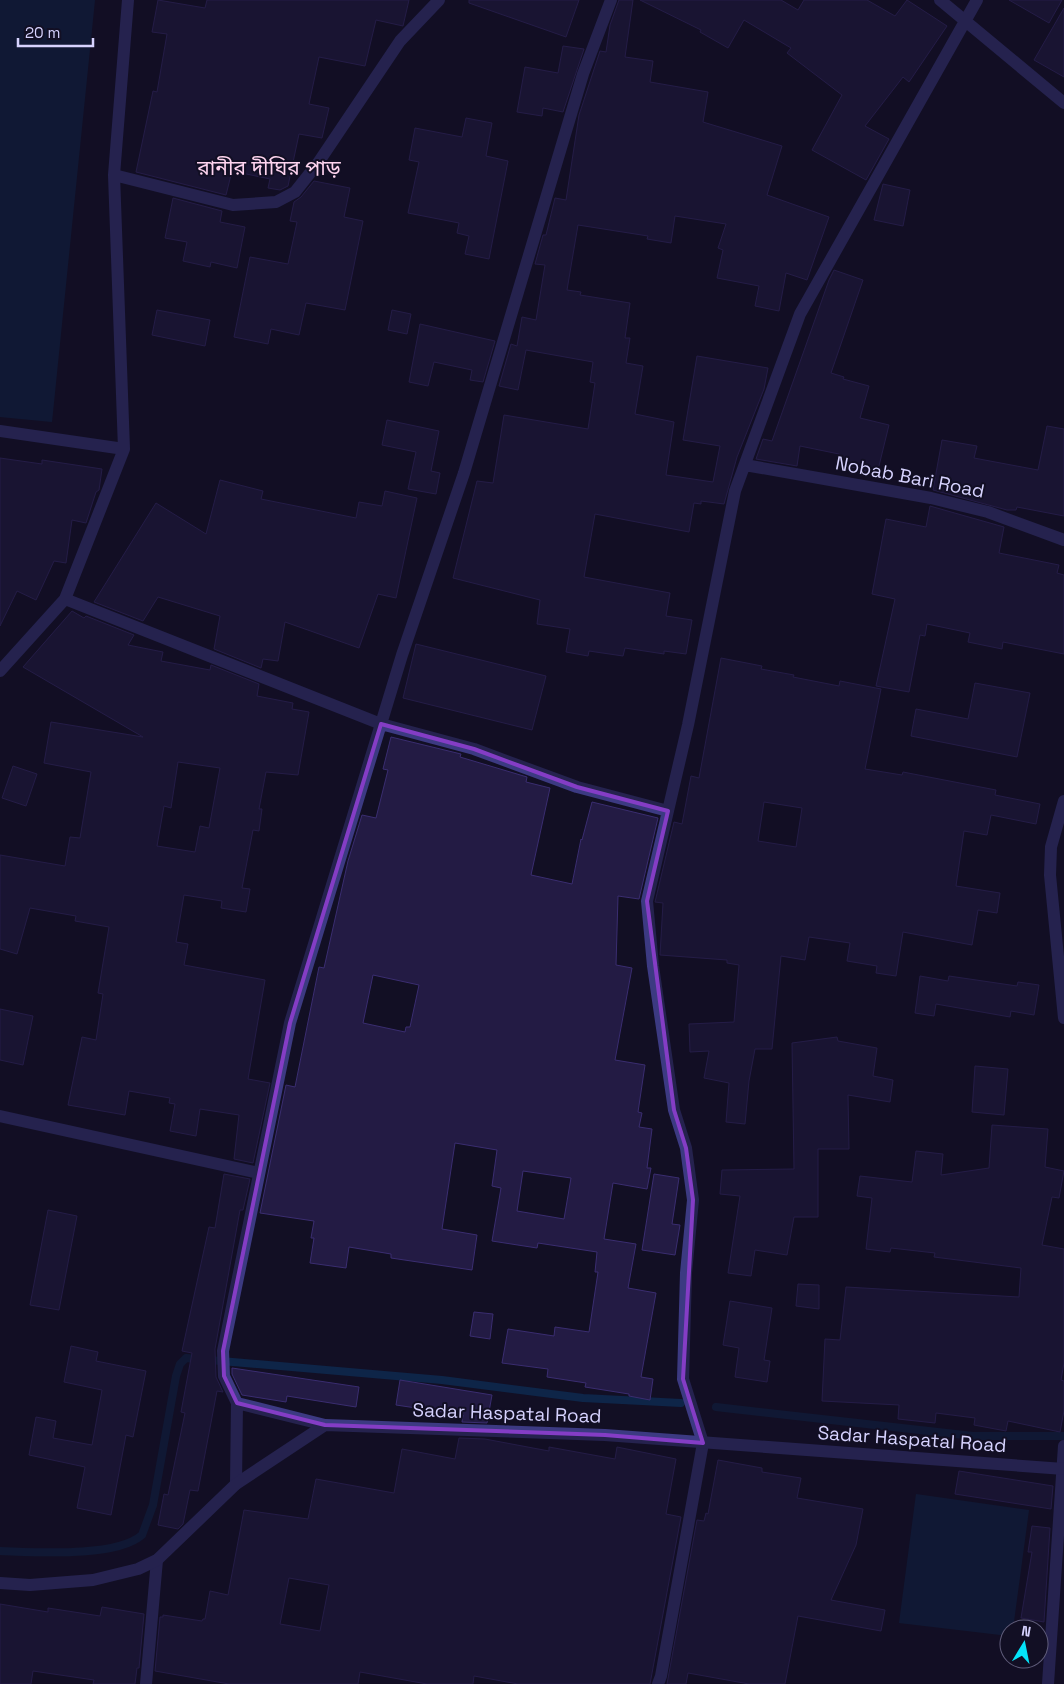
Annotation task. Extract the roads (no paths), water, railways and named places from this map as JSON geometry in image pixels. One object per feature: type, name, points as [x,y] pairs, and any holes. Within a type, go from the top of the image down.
[{"type":"street","points":[[0,671],[64,599],[124,448],[114,175],[128,0]]},
{"type":"street","points":[[114,175],[233,205],[276,202],[296,192],[318,163],[400,41],[439,0]]},
{"type":"street","points":[[236,1484],[238,1403],[224,1376],[223,1351],[290,1023],[402,655],[464,473],[583,74],[611,0]]},
{"type":"street","points":[[940,0],[1064,103]]},
{"type":"street","points":[[658,1684],[703,1443],[683,1379],[686,1273],[692,1200],[686,1148],[674,1110],[653,966],[648,901],[735,492],[800,314],[977,0]]},
{"type":"street","points":[[0,431],[124,448]]},
{"type":"street","name":"Nobab Bari Road","points":[[745,466],[931,498],[988,512],[1064,540]]},
{"type":"street","points":[[64,599],[381,724],[474,749],[577,787],[668,811]]},
{"type":"street","points":[[1064,801],[1051,847],[1050,875],[1064,1018]]},
{"type":"street","points":[[0,1116],[259,1174]]},
{"type":"street","name":"Sadar Haspatal Road","points":[[238,1403],[326,1425],[605,1435],[1062,1467]]},
{"type":"street","points":[[0,1582],[30,1585],[92,1580],[138,1570],[158,1560],[236,1484],[326,1425]]},
{"type":"street","points":[[1048,1684],[1064,1446]]},
{"type":"street","points":[[146,1684],[158,1560]]},
{"type":"water","points":[[0,0],[95,0],[52,422],[0,417]]},
{"type":"water","points":[[916,1494],[1029,1510],[1014,1619],[999,1619],[999,1635],[899,1623]]},
{"type":"waterway","points":[[0,1551],[74,1552],[95,1550],[130,1542],[142,1535],[153,1505],[176,1376],[180,1364],[186,1358],[442,1380],[583,1398],[681,1403]]},
{"type":"waterway","points":[[716,1407],[973,1436],[1064,1436]]},
{"type":"district","name":"রানীর দীঘির পাড়","points":[[269,167]]}]
